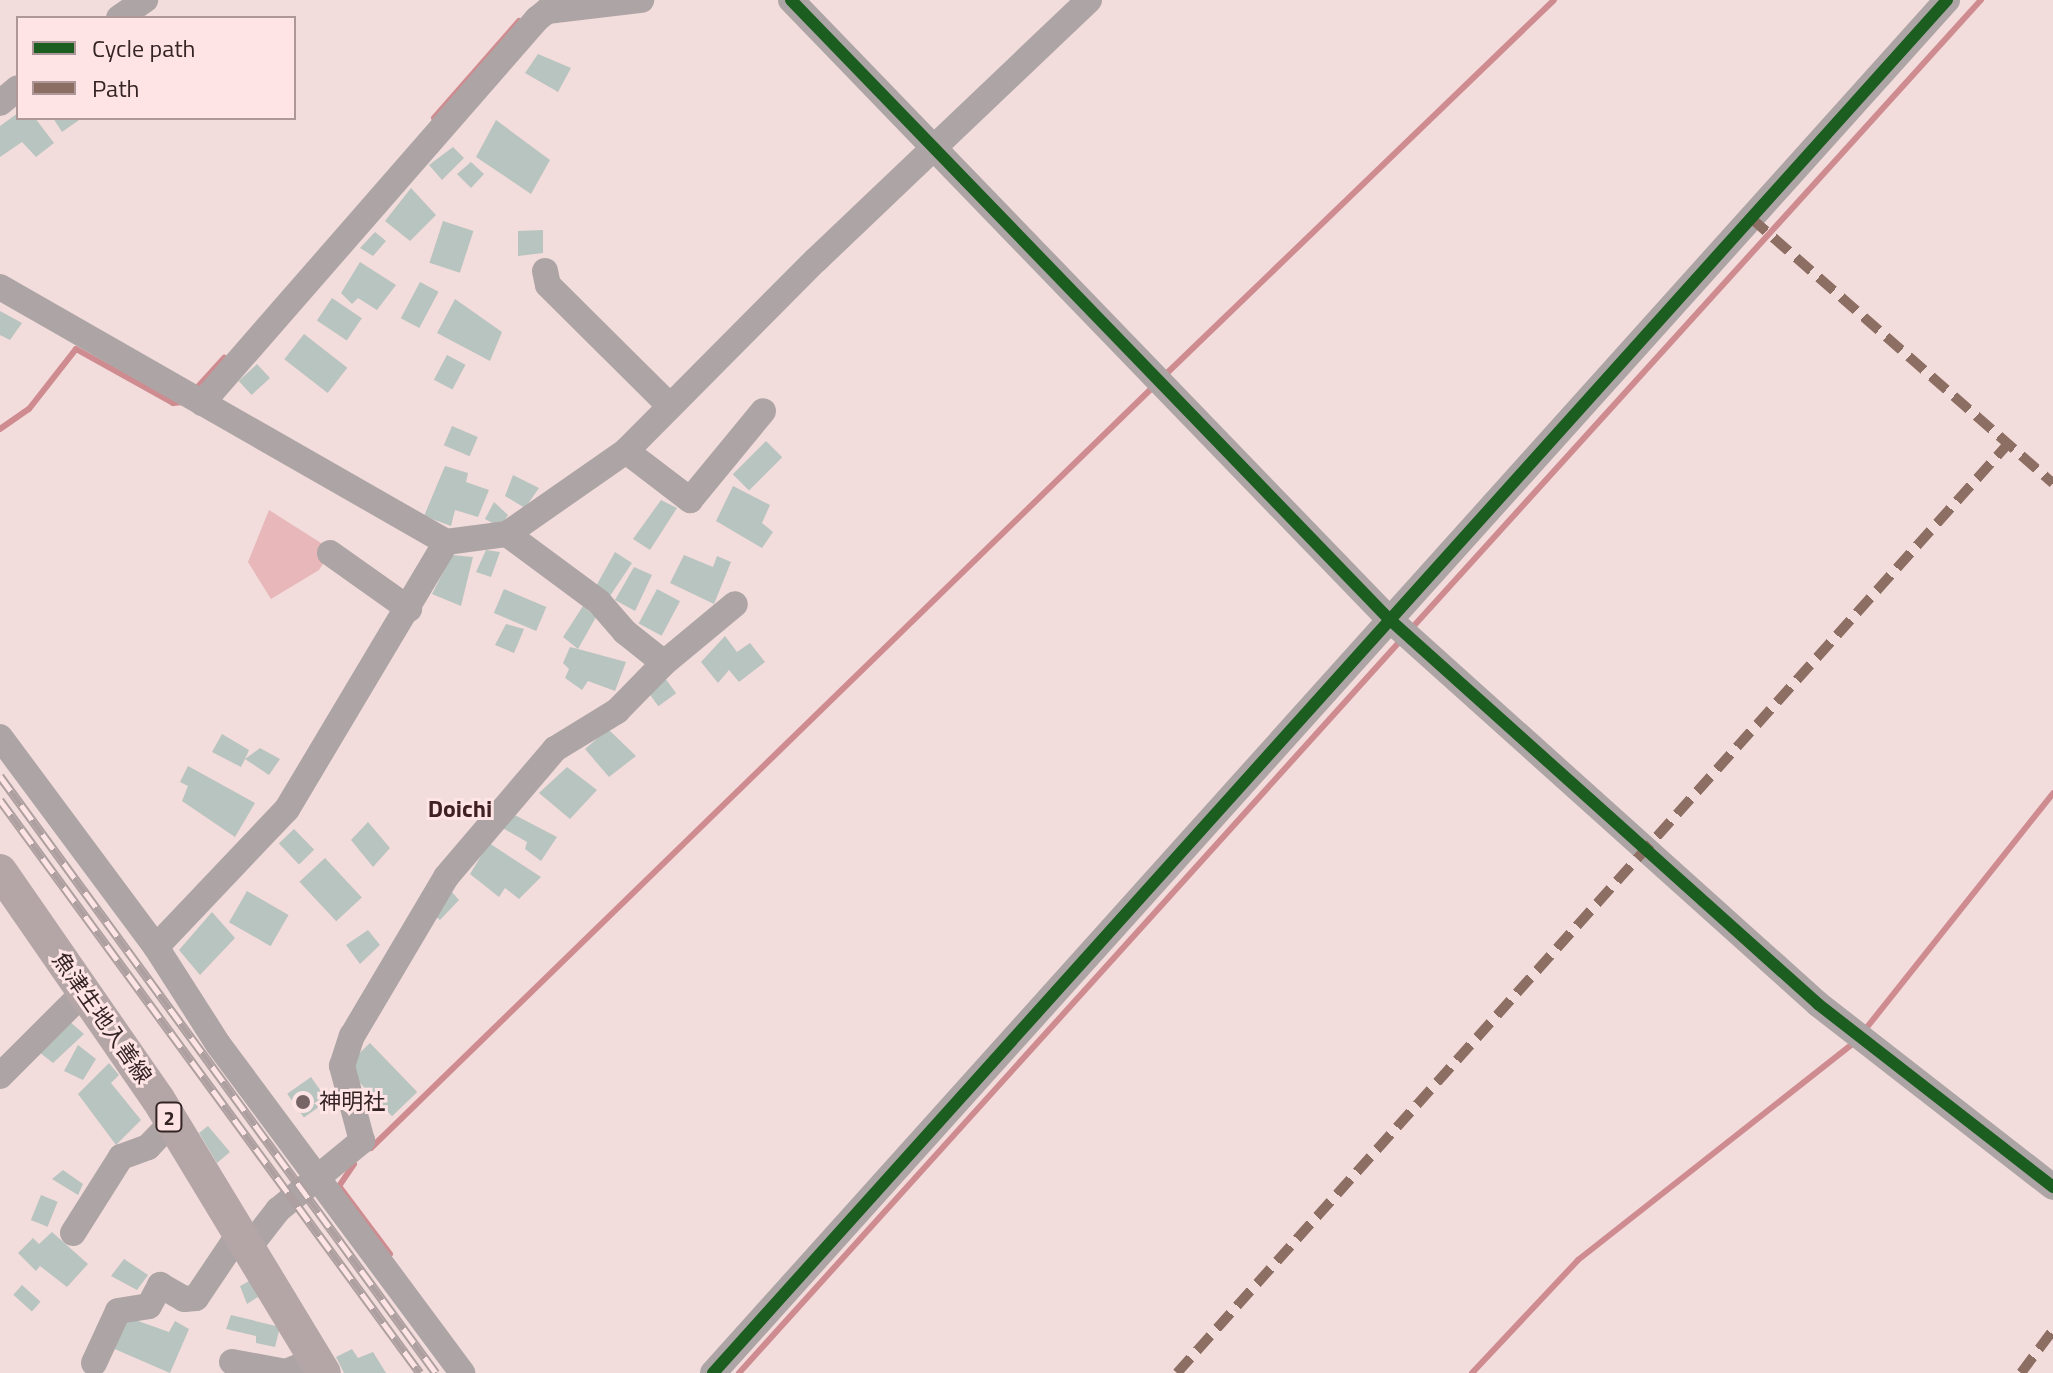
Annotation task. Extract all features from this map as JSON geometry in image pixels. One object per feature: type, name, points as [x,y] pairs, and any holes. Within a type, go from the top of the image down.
[{"type":"main road","name":"魚津生地入善線","points":[[0,871],[172,1122],[246,1239],[320,1366]]},
{"type":"street","points":[[202,403],[537,19],[547,11],[641,0]]},
{"type":"street","points":[[791,0],[1388,618],[1818,1004],[2053,1187]]},
{"type":"street","points":[[0,287],[446,542],[507,534],[626,451],[1089,0]]},
{"type":"street","points":[[713,1373],[1388,618],[1947,0]]},
{"type":"street","points":[[0,103],[16,90]]},
{"type":"street","points":[[545,271],[548,285],[670,406]]},
{"type":"street","points":[[626,451],[690,500],[763,411]]},
{"type":"street","points":[[507,534],[599,602],[625,632],[664,663]]},
{"type":"street","points":[[156,947],[287,809],[409,609],[446,542]]},
{"type":"street","points":[[330,553],[409,609]]},
{"type":"street","points":[[94,1363],[118,1311],[149,1306],[160,1285],[184,1299],[196,1298],[246,1239],[278,1210],[322,1179],[362,1141],[342,1066],[352,1036],[446,877],[555,749],[617,711],[664,663],[735,604]]},
{"type":"street","points":[[0,737],[156,947],[218,1044],[322,1179],[462,1373]]},
{"type":"street","points":[[0,1076],[84,992]]},
{"type":"street","points":[[73,1233],[121,1157],[148,1147],[172,1122]]},
{"type":"street","points":[[232,1362],[286,1372],[320,1366]]},
{"type":"shaded area","points":[[269,510],[332,550],[319,570],[271,599],[248,562]]},
{"type":"building","points":[[538,54],[571,68],[558,92],[525,73]]},
{"type":"building","points":[[16,114],[16,120],[37,120],[54,143],[36,157],[22,142],[0,157],[0,126]]},
{"type":"building","points":[[54,120],[79,120],[62,132]]},
{"type":"building","points":[[496,120],[550,160],[531,194],[476,157]]},
{"type":"building","points":[[453,147],[464,158],[442,180],[429,165]]},
{"type":"building","points":[[471,162],[484,174],[471,188],[457,174]]},
{"type":"building","points":[[411,188],[436,215],[410,241],[385,221]]},
{"type":"building","points":[[443,221],[473,231],[460,273],[429,263]]},
{"type":"building","points":[[543,230],[543,253],[518,256],[518,231]]},
{"type":"building","points":[[375,232],[386,241],[373,256],[360,248]]},
{"type":"building","points":[[360,262],[396,285],[377,310],[358,298],[352,304],[341,293]]},
{"type":"building","points":[[420,282],[439,292],[419,328],[401,318]]},
{"type":"building","points":[[332,298],[362,318],[347,341],[317,320]]},
{"type":"building","points":[[455,299],[502,332],[490,361],[437,333]]},
{"type":"building","points":[[0,311],[22,323],[10,340],[0,335]]},
{"type":"building","points":[[304,334],[347,368],[328,393],[284,359]]},
{"type":"building","points":[[447,355],[466,365],[452,390],[434,380]]},
{"type":"building","points":[[257,364],[270,378],[252,395],[239,381]]},
{"type":"building","points":[[452,426],[478,437],[470,456],[444,445]]},
{"type":"building","points":[[766,441],[782,457],[749,490],[733,474]]},
{"type":"building","points":[[445,466],[468,473],[466,482],[489,490],[478,517],[455,510],[451,526],[424,516]]},
{"type":"building","points":[[513,475],[539,488],[525,508],[505,496]]},
{"type":"building","points":[[733,486],[770,505],[762,523],[773,532],[762,548],[716,521]]},
{"type":"building","points":[[661,500],[677,508],[650,550],[633,539]]},
{"type":"building","points":[[494,502],[508,515],[500,527],[485,519]]},
{"type":"building","points":[[486,550],[500,552],[491,577],[476,572]]},
{"type":"building","points":[[615,552],[632,563],[610,596],[595,588]]},
{"type":"building","points":[[452,555],[473,557],[461,606],[432,594]]},
{"type":"building","points":[[684,555],[713,567],[717,556],[731,562],[714,604],[670,583]]},
{"type":"building","points":[[634,567],[652,575],[635,611],[615,600]]},
{"type":"building","points":[[504,589],[546,607],[536,631],[494,613]]},
{"type":"building","points":[[657,589],[680,601],[662,636],[639,623]]},
{"type":"building","points":[[583,606],[596,617],[578,649],[563,637]]},
{"type":"building","points":[[506,624],[524,629],[514,653],[495,645]]},
{"type":"building","points":[[725,636],[737,652],[750,643],[765,662],[739,682],[729,670],[718,683],[701,662]]},
{"type":"building","points":[[570,647],[626,662],[615,691],[588,681],[582,690],[565,678],[569,669],[563,663]]},
{"type":"building","points":[[665,678],[676,693],[658,706],[647,691]]},
{"type":"building","points":[[608,729],[636,756],[609,777],[585,749]]},
{"type":"building","points":[[222,734],[249,750],[241,767],[212,752]]},
{"type":"building","points":[[260,748],[280,759],[269,775],[245,759]]},
{"type":"building","points":[[188,766],[255,803],[235,837],[182,801],[188,786],[180,782]]},
{"type":"building","points":[[567,767],[597,790],[570,819],[539,793]]},
{"type":"building","points":[[511,813],[557,837],[541,861],[525,849],[527,842],[501,827]]},
{"type":"building","points":[[368,822],[390,848],[373,867],[351,840]]},
{"type":"building","points":[[294,829],[314,850],[299,864],[279,844]]},
{"type":"building","points":[[489,843],[541,877],[519,899],[505,888],[499,897],[470,874]]},
{"type":"building","points":[[325,858],[362,897],[336,921],[299,882]]},
{"type":"building","points":[[450,890],[459,900],[440,920],[431,913]]},
{"type":"building","points":[[247,891],[289,915],[271,946],[229,922]]},
{"type":"building","points":[[212,912],[235,938],[200,975],[179,950]]},
{"type":"building","points":[[368,930],[380,945],[360,964],[346,945]]},
{"type":"building","points":[[69,1021],[84,1034],[53,1063],[39,1052]]},
{"type":"building","points":[[370,1043],[417,1092],[392,1116],[345,1067]]},
{"type":"building","points":[[78,1045],[96,1059],[83,1080],[64,1071]]},
{"type":"building","points":[[109,1063],[119,1075],[111,1083],[141,1120],[116,1145],[78,1094]]},
{"type":"building","points":[[311,1077],[328,1101],[304,1117],[287,1094]]},
{"type":"building","points":[[208,1126],[230,1152],[217,1163],[199,1133]]},
{"type":"building","points":[[63,1170],[83,1184],[78,1195],[52,1179]]},
{"type":"building","points":[[41,1195],[58,1202],[48,1227],[31,1220]]},
{"type":"building","points":[[52,1232],[88,1264],[67,1287],[40,1266],[36,1271],[18,1253],[33,1238],[39,1244]]},
{"type":"building","points":[[124,1259],[148,1275],[137,1290],[111,1276]]},
{"type":"building","points":[[255,1278],[264,1293],[247,1304],[240,1286]]},
{"type":"building","points":[[22,1285],[41,1302],[32,1311],[13,1295]]},
{"type":"building","points":[[231,1315],[280,1327],[275,1347],[256,1343],[256,1336],[226,1329]]},
{"type":"building","points":[[124,1316],[169,1332],[175,1321],[189,1329],[170,1373],[110,1347]]},
{"type":"building","points":[[352,1349],[358,1358],[373,1352],[386,1373],[344,1373],[336,1357]]},
{"type":"waterway","points":[[1165,375],[1554,0]]},
{"type":"waterway","points":[[1411,629],[1981,0]]},
{"type":"waterway","points":[[434,118],[519,21]]},
{"type":"waterway","points":[[0,429],[29,409],[76,349],[173,403],[183,402]]},
{"type":"waterway","points":[[194,391],[224,358]]},
{"type":"waterway","points":[[371,1148],[1154,386]]},
{"type":"waterway","points":[[739,1373],[1401,640]]},
{"type":"waterway","points":[[1864,1031],[2053,793]]},
{"type":"waterway","points":[[1472,1373],[1578,1260],[1854,1043]]},
{"type":"waterway","points":[[354,1164],[339,1186],[390,1254]]},
{"type":"railway","points":[[0,776],[436,1373]]},
{"type":"railway","points":[[0,800],[420,1373]]},
{"type":"marked path","points":[[1751,218],[2053,483]]},
{"type":"marked path","points":[[1177,1373],[2007,445]]},
{"type":"marked path","points":[[2021,1373],[2053,1330]]},
{"type":"cycle path","points":[[791,0],[1388,618],[1818,1004],[2053,1187]]},
{"type":"cycle path","points":[[713,1373],[1947,0]]},
{"type":"place","name":"神明社","points":[[303,1102]]},
{"type":"district","name":"Doichi","points":[[460,809]]}]
